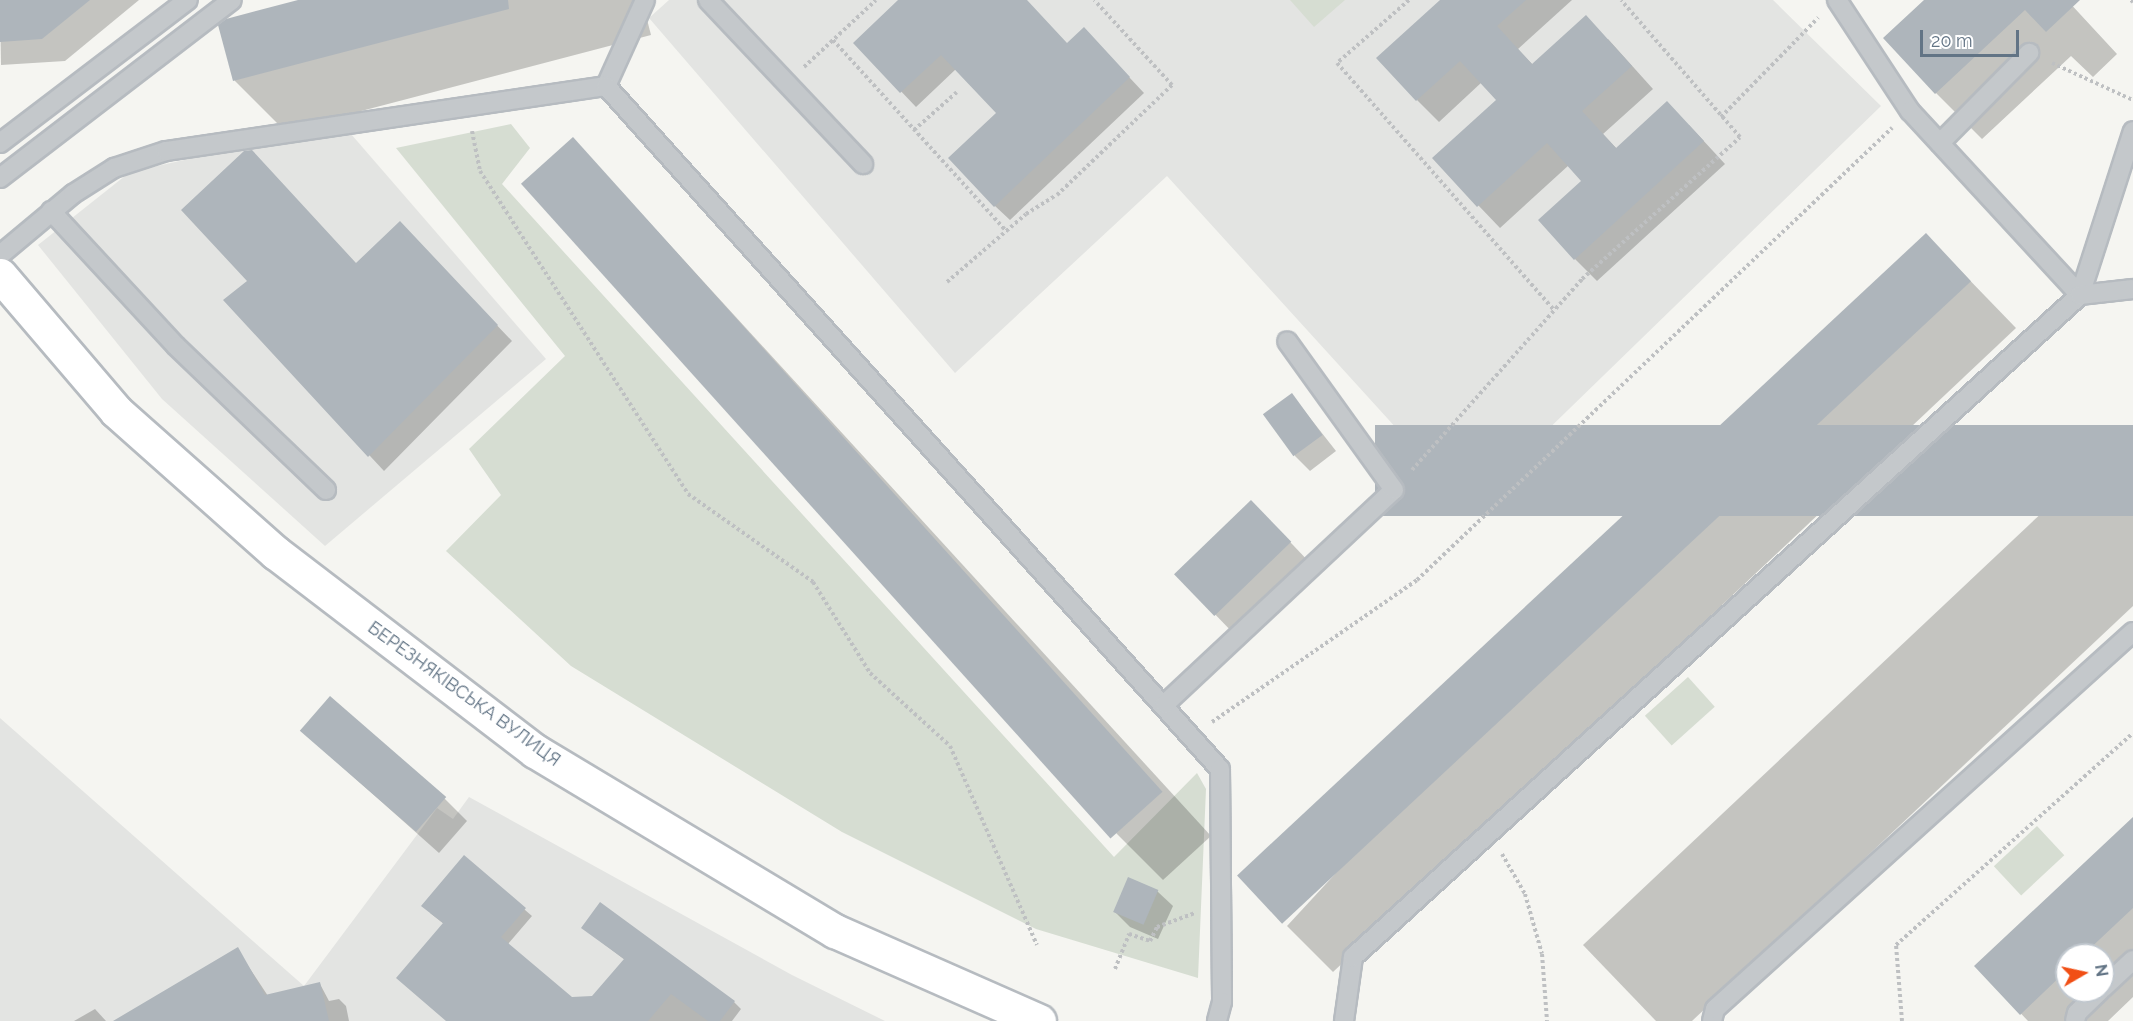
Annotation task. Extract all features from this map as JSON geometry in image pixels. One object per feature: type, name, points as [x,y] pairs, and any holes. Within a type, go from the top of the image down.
[{"type":"street","name":"БЕРЕЗНЯКІВСЬКА ВУЛИЦЯ","points":[[0,275],[116,411],[258,538],[535,751],[834,931],[1039,1021]]},
{"type":"lane","points":[[0,143],[188,0]]},
{"type":"lane","points":[[0,178],[232,0]]},
{"type":"lane","points":[[606,86],[645,0]]},
{"type":"lane","points":[[708,0],[863,164]]},
{"type":"lane","points":[[1831,4],[1911,111],[2080,295]]},
{"type":"lane","points":[[1940,143],[2030,53]]},
{"type":"lane","points":[[0,255],[51,211],[114,168],[166,151],[606,86]]},
{"type":"lane","points":[[606,86],[1164,704],[1220,769],[1222,1002],[1217,1021]]},
{"type":"lane","points":[[1344,1021],[1353,957],[2080,295],[2133,131]]},
{"type":"lane","points":[[51,211],[176,346],[326,490]]},
{"type":"lane","points":[[2080,295],[2133,289]]},
{"type":"lane","points":[[1164,704],[1394,490],[1287,341]]},
{"type":"lane","points":[[1712,1021],[1715,1008],[2133,632]]},
{"type":"lane","points":[[2115,977],[2133,960]]},
{"type":"lane","points":[[2076,1021],[2077,1013],[2088,1003]]},
{"type":"path","points":[[787,83],[876,0]]},
{"type":"path","points":[[947,282],[1006,231],[1057,195],[1172,85],[1094,0]]},
{"type":"path","points":[[1409,0],[1337,63],[1554,310]]},
{"type":"path","points":[[1394,490],[1582,279],[1740,137],[1621,0]]},
{"type":"path","points":[[1721,117],[1754,79],[1807,33],[1831,4]]},
{"type":"path","points":[[833,40],[1006,231]]},
{"type":"path","points":[[2030,53],[2133,100]]},
{"type":"path","points":[[914,130],[957,92]]},
{"type":"path","points":[[468,106],[480,171],[688,494],[813,582],[870,673],[950,746],[1037,945]]},
{"type":"path","points":[[1192,736],[1417,580],[1911,111]]},
{"type":"path","points":[[1902,1021],[1896,945],[2133,733]]},
{"type":"path","points":[[1490,833],[1526,894],[1542,954],[1547,1021]]},
{"type":"path","points":[[1114,969],[1129,934],[1150,941],[1157,927],[1221,904]]},
{"type":"shaded area","points":[[669,0],[1773,0],[1881,106],[1468,507],[1167,176],[955,373],[649,18]]},
{"type":"shaded area","points":[[1290,0],[1345,0],[1314,27]]},
{"type":"shaded area","points":[[511,124],[530,148],[502,184],[1114,857],[1197,773],[1206,789],[1198,978],[1036,929],[842,832],[571,666],[446,551],[501,495],[469,449],[565,356],[396,148]]},
{"type":"shaded area","points":[[351,134],[546,359],[325,546],[162,399],[38,245],[130,172],[225,151]]},
{"type":"shaded area","points":[[1688,677],[1715,707],[1672,746],[1645,716]]},
{"type":"shaded area","points":[[0,718],[304,986],[437,808],[453,819],[469,797],[792,975],[885,1021],[0,1021]]},
{"type":"shaded area","points":[[2037,826],[2064,855],[2021,895],[1994,866]]},
{"type":"building","points":[[0,0],[90,0],[42,39],[0,42]]},
{"type":"building","points":[[298,0],[508,0],[509,9],[233,81],[218,25],[226,19]]},
{"type":"building","points":[[898,0],[1027,0],[1067,43],[1084,27],[1130,77],[994,207],[948,158],[996,113],[941,55],[900,93],[853,43]]},
{"type":"building","points":[[1440,0],[1526,0],[1497,26],[1532,64],[1586,15],[1632,66],[1582,111],[1616,148],[1667,101],[1704,141],[1574,260],[1538,220],[1581,181],[1547,143],[1477,207],[1432,158],[1496,100],[1460,61],[1416,101],[1376,58]]},
{"type":"building","points":[[1924,0],[2080,0],[2046,32],[2025,10],[1935,94],[1883,38]]},
{"type":"building","points":[[573,137],[1163,792],[1110,839],[521,184]]},
{"type":"building","points":[[252,150],[356,263],[400,221],[498,325],[368,457],[223,300],[247,281],[181,210],[244,151]]},
{"type":"building","points":[[1926,233],[1971,281],[1282,924],[1237,875]]},
{"type":"building","points":[[1292,393],[1323,435],[1293,456],[1263,414]]},
{"type":"building","points":[[1375,425],[2133,425],[2133,516],[1375,516]]},
{"type":"building","points":[[1251,500],[1291,542],[1214,616],[1174,574]]},
{"type":"building","points":[[330,696],[446,797],[416,832],[300,731]]},
{"type":"building","points":[[2133,817],[2133,908],[2096,943],[2055,943],[2055,981],[2020,1015],[1974,966]]},
{"type":"building","points":[[464,855],[526,908],[501,937],[572,997],[592,996],[624,959],[581,928],[600,902],[735,1001],[720,1021],[708,1021],[671,994],[648,1021],[446,1021],[396,978],[443,923],[421,906]]},
{"type":"building","points":[[1128,877],[1158,890],[1144,925],[1113,912]]},
{"type":"building","points":[[238,947],[265,995],[320,982],[329,1021],[113,1021]]}]
